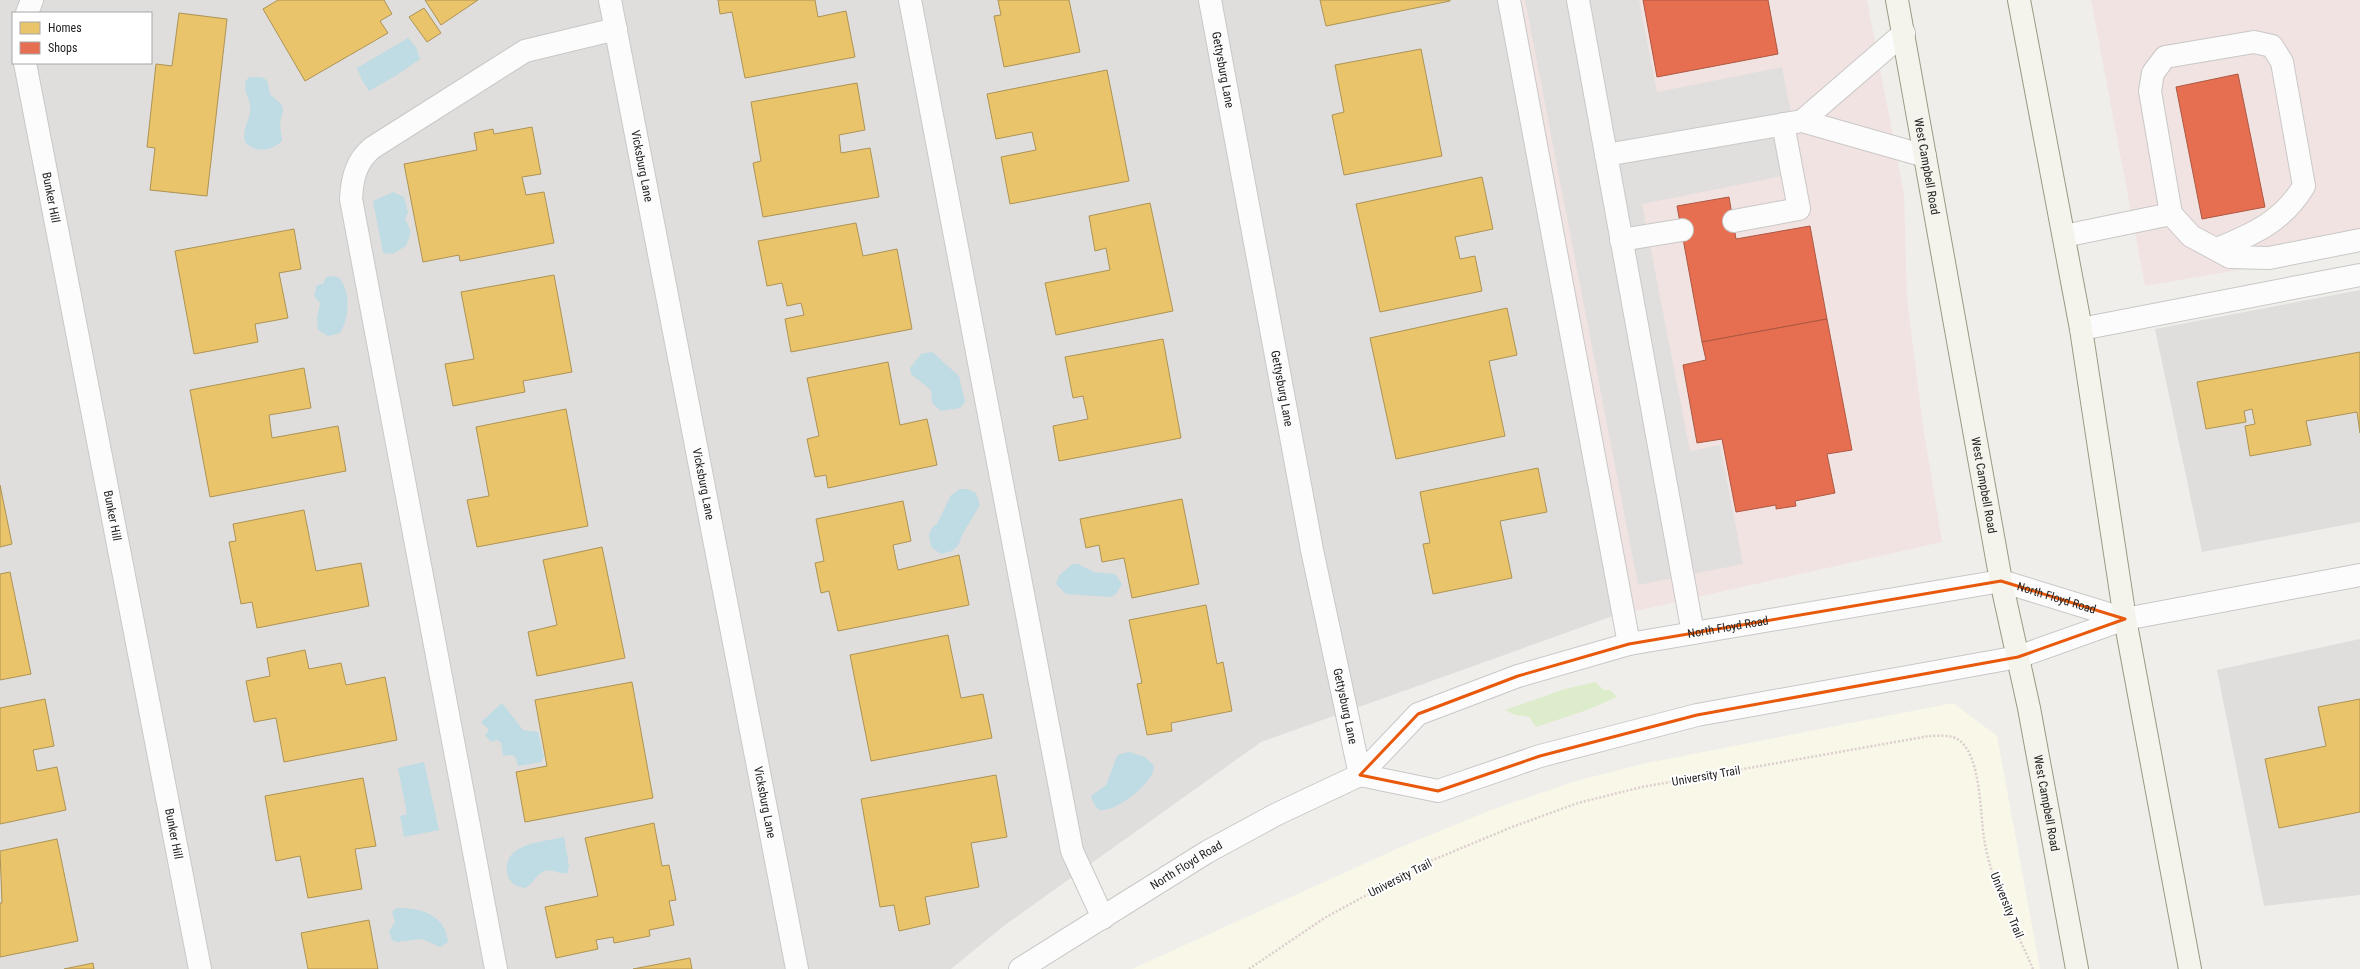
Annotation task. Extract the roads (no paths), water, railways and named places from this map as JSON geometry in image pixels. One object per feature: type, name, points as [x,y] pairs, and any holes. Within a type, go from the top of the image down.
[{"type":"main road","name":"West Campbell Road","points":[[1897,0],[2001,580],[2018,657],[2077,969]]},
{"type":"main road","points":[[2019,0],[2081,329],[2125,619],[2190,969]]},
{"type":"street","points":[[27,12],[32,0]]},
{"type":"street","name":"Vicksburg Lane","points":[[610,0],[797,969]]},
{"type":"street","points":[[910,0],[1072,851],[1103,918]]},
{"type":"street","name":"Gettysburg Lane","points":[[1210,0],[1312,550],[1360,775]]},
{"type":"street","points":[[1509,0],[1628,644]]},
{"type":"street","points":[[1578,0],[1693,633]]},
{"type":"street","points":[[496,969],[351,199],[352,185],[359,162],[372,148],[525,51],[616,29]]},
{"type":"street","points":[[1793,122],[1904,33]]},
{"type":"street","points":[[2217,249],[2254,234],[2293,204],[2304,186],[2282,62],[2272,46],[2254,42],[2165,57],[2153,73],[2150,91],[2171,214],[2191,236],[2230,257],[2269,258],[2360,240]]},
{"type":"street","name":"Bunker Hill","points":[[26,64],[200,969]]},
{"type":"street","points":[[1606,155],[1793,122],[1925,156]]},
{"type":"street","points":[[1734,221],[1799,209],[1793,122]]},
{"type":"street","points":[[2064,236],[2171,214]]},
{"type":"street","points":[[1621,240],[1682,230]]},
{"type":"street","points":[[2081,329],[2360,275]]},
{"type":"street","name":"North Floyd Road","points":[[1360,775],[1438,791],[1540,756],[1698,715],[2018,657],[2125,619],[2360,575]]},
{"type":"street","name":"North Floyd Road","points":[[1020,969],[1208,852],[1277,814],[1360,775],[1418,714],[1518,676],[1628,644],[2001,580],[2125,619]]},
{"type":"water","points":[[408,38],[416,47],[420,59],[397,75],[369,91],[357,68]]},
{"type":"water","points":[[250,77],[261,77],[267,80],[270,94],[282,105],[283,111],[280,123],[282,141],[273,147],[264,150],[259,150],[249,146],[245,142],[244,137],[250,107],[245,85],[246,80]]},
{"type":"water","points":[[393,192],[404,197],[408,212],[405,219],[411,232],[406,246],[392,254],[383,253],[373,201]]},
{"type":"water","points":[[326,277],[338,277],[342,282],[348,304],[346,320],[340,333],[328,336],[318,330],[317,318],[320,303],[314,296],[317,285],[323,284]]},
{"type":"water","points":[[932,352],[959,376],[965,402],[960,408],[941,411],[932,403],[931,390],[911,374],[910,368],[921,354]]},
{"type":"water","points":[[960,489],[967,489],[976,493],[980,505],[963,533],[958,546],[952,551],[941,554],[931,547],[929,534],[932,528],[937,524],[951,495]]},
{"type":"water","points":[[1072,564],[1078,564],[1094,572],[1115,574],[1122,584],[1116,594],[1111,597],[1066,594],[1056,584],[1059,576]]},
{"type":"water","points":[[502,703],[523,730],[538,732],[544,757],[541,762],[518,766],[516,758],[512,755],[503,756],[501,742],[497,740],[491,742],[485,735],[489,730],[481,722]]},
{"type":"water","points":[[1129,752],[1145,757],[1154,766],[1153,773],[1142,788],[1124,802],[1107,810],[1100,810],[1095,806],[1091,796],[1106,785],[1117,756]]},
{"type":"water","points":[[424,762],[439,830],[404,837],[400,816],[407,814],[398,768]]},
{"type":"water","points":[[564,837],[569,866],[567,873],[550,870],[542,872],[525,888],[517,886],[511,881],[508,876],[507,865],[510,857],[516,850],[535,843]]},
{"type":"water","points":[[396,908],[414,909],[430,914],[442,925],[448,942],[440,947],[422,939],[397,942],[392,940],[389,932],[395,922],[392,912]]}]
